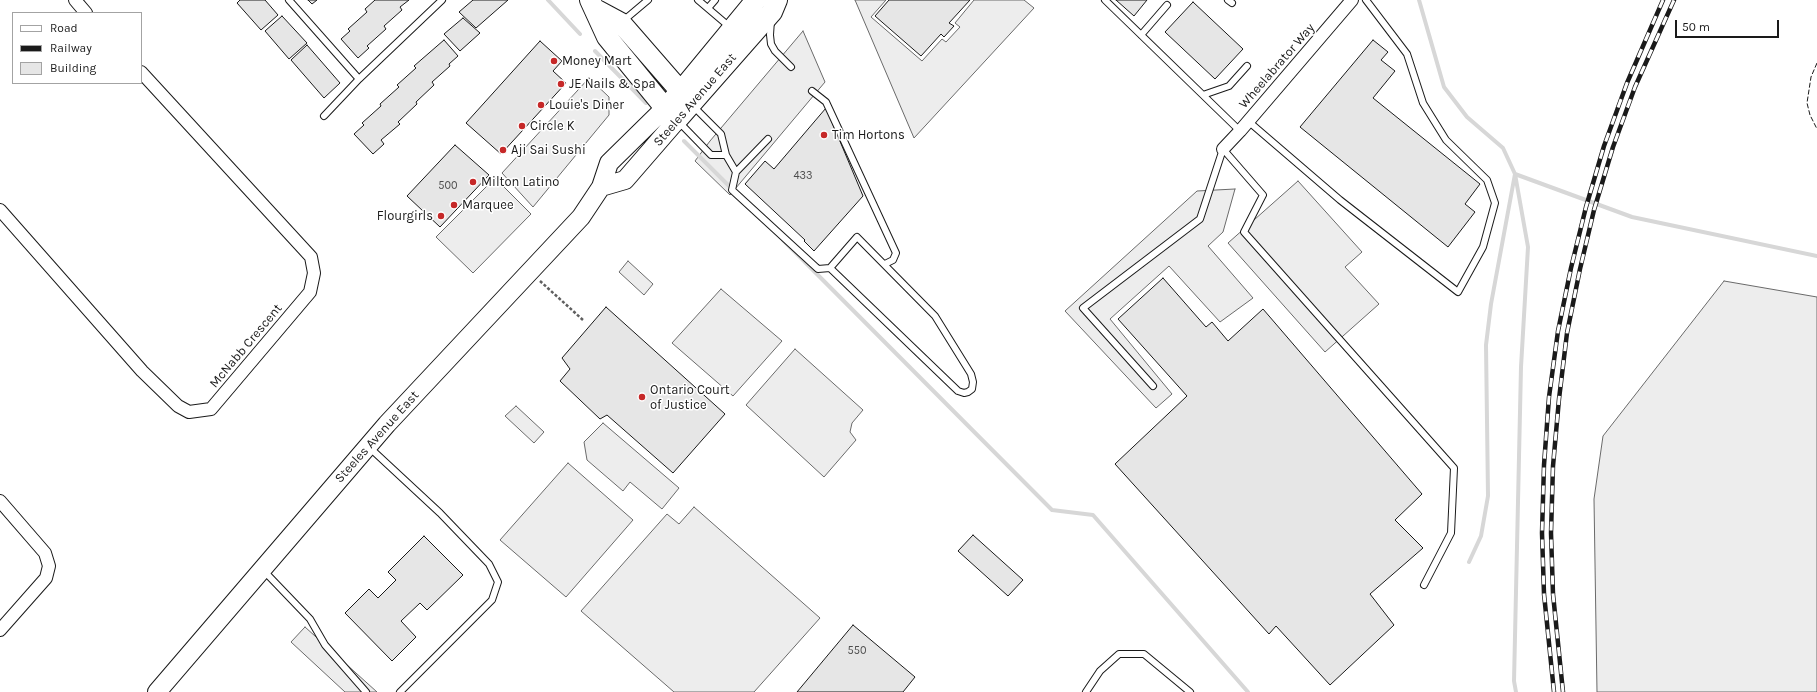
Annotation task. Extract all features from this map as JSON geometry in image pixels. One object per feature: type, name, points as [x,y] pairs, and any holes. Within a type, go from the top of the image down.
[{"type":"main road","name":"Steeles Avenue East","points":[[686,98],[732,29],[756,0]]},
{"type":"main road","points":[[593,4],[621,23],[686,98]]},
{"type":"main road","points":[[593,4],[607,37],[671,114]]},
{"type":"main road","name":"Steeles Avenue East","points":[[157,692],[368,446],[581,217],[601,187],[625,180],[671,114],[775,6]]},
{"type":"street","points":[[74,0],[85,12]]},
{"type":"street","name":"Wheelabrator Way","points":[[1223,149],[1352,0]]},
{"type":"street","name":"McNabb Crescent","points":[[0,210],[142,370],[178,406],[189,412],[211,409],[310,292],[314,273],[311,257],[142,73]]},
{"type":"street","points":[[0,501],[45,552],[49,566],[46,578],[0,630]]},
{"type":"lane","points":[[288,0],[359,79]]},
{"type":"lane","points":[[324,116],[359,79],[442,0]]},
{"type":"lane","points":[[621,23],[648,0]]},
{"type":"lane","points":[[698,0],[732,29]]},
{"type":"lane","points":[[708,8],[714,0]]},
{"type":"lane","points":[[1105,0],[1240,131]]},
{"type":"lane","points":[[1248,121],[1340,200],[1458,292],[1483,247],[1495,203],[1487,180],[1446,140],[1423,103],[1407,54],[1366,0]]},
{"type":"lane","points":[[1141,35],[1167,5]]},
{"type":"lane","points":[[775,6],[770,35],[771,44],[791,67]]},
{"type":"lane","points":[[1203,95],[1229,86],[1247,66]]},
{"type":"lane","points":[[812,90],[826,102],[896,253],[894,260],[885,264]]},
{"type":"lane","points":[[686,98],[721,134],[726,155],[736,172]]},
{"type":"lane","points":[[671,114],[711,155],[726,155]]},
{"type":"lane","points":[[768,139],[736,172],[732,190],[818,269],[830,268],[857,237],[935,316],[971,374],[973,382],[972,389],[964,393],[958,391],[830,268]]},
{"type":"lane","points":[[1153,386],[1083,308],[1200,219],[1223,149],[1264,194],[1244,232],[1454,468],[1451,533],[1424,585]]},
{"type":"lane","points":[[368,446],[440,513],[489,564],[498,582],[492,600],[400,692]]},
{"type":"lane","points":[[263,570],[310,619],[325,645],[366,692]]},
{"type":"lane","points":[[1086,692],[1100,671],[1119,654],[1144,654],[1190,692]]},
{"type":"path","points":[[530,272],[583,320]]},
{"type":"shaded area","points":[[855,0],[886,0],[871,17],[922,61],[942,39],[946,42],[960,27],[955,23],[974,0],[1024,0],[1034,8],[914,138]]},
{"type":"shaded area","points":[[803,31],[825,82],[730,195],[695,161],[710,141]]},
{"type":"shaded area","points":[[589,78],[609,97],[609,115],[533,207],[502,173]]},
{"type":"shaded area","points":[[495,178],[531,214],[473,273],[436,237]]},
{"type":"shaded area","points":[[1298,181],[1362,252],[1345,267],[1379,304],[1325,352],[1228,243]]},
{"type":"shaded area","points":[[1235,189],[1223,232],[1208,246],[1253,298],[1220,322],[1169,266],[1110,319],[1172,394],[1156,408],[1065,311],[1197,191]]},
{"type":"shaded area","points":[[628,261],[653,284],[644,295],[619,272]]},
{"type":"shaded area","points":[[1724,281],[1817,297],[1817,692],[1597,692],[1594,499],[1603,436]]},
{"type":"shaded area","points":[[721,289],[782,341],[733,396],[672,343]]},
{"type":"shaded area","points":[[795,349],[863,410],[852,423],[850,432],[856,440],[824,477],[746,405]]},
{"type":"shaded area","points":[[516,406],[544,432],[534,443],[505,416]]},
{"type":"shaded area","points":[[603,423],[679,488],[662,509],[630,482],[623,491],[587,460],[584,442]]},
{"type":"shaded area","points":[[568,463],[633,520],[566,597],[500,540]]},
{"type":"shaded area","points":[[694,507],[820,618],[754,692],[674,692],[581,611],[667,514],[679,524]]},
{"type":"shaded area","points":[[305,627],[377,692],[345,692],[291,642]]},
{"type":"building","points":[[240,0],[265,0],[278,15],[261,30],[237,3]]},
{"type":"building","points":[[308,0],[317,0],[312,4]]},
{"type":"building","points":[[375,0],[409,0],[400,7],[402,10],[384,26],[386,29],[367,46],[369,48],[358,58],[341,39],[350,31],[348,29],[367,12],[365,9]]},
{"type":"building","points":[[473,0],[508,0],[476,28],[459,12]]},
{"type":"building","points":[[889,0],[970,0],[949,23],[954,26],[944,37],[941,34],[921,56],[875,16]]},
{"type":"building","points":[[1116,0],[1147,0],[1134,16]]},
{"type":"building","points":[[1193,2],[1243,49],[1215,79],[1165,32]]},
{"type":"building","points":[[282,16],[307,43],[289,59],[265,31]]},
{"type":"building","points":[[463,18],[480,33],[460,51],[444,34]]},
{"type":"building","points":[[444,40],[458,56],[449,64],[450,66],[432,82],[434,85],[398,122],[400,124],[381,140],[384,144],[373,154],[354,134],[364,125],[362,123],[381,106],[380,104],[399,87],[397,85],[416,68],[414,66]]},
{"type":"building","points":[[1373,40],[1388,52],[1381,60],[1395,71],[1373,98],[1480,184],[1465,204],[1475,212],[1448,247],[1300,127]]},
{"type":"building","points":[[540,41],[562,61],[553,71],[566,83],[501,154],[466,123]]},
{"type":"building","points":[[307,45],[340,83],[324,98],[291,60]]},
{"type":"building","points":[[826,108],[863,196],[814,251],[804,241],[805,240],[745,184],[765,161],[774,169]]},
{"type":"building","points":[[455,145],[489,175],[440,227],[407,196]]},
{"type":"building","points":[[1163,278],[1206,327],[1212,322],[1228,341],[1263,309],[1422,494],[1395,520],[1423,548],[1370,594],[1394,625],[1330,685],[1276,626],[1269,634],[1115,464],[1187,396],[1118,319]]},
{"type":"building","name":"Ontario Court of Justice","points":[[606,307],[725,414],[673,473],[607,415],[600,419],[560,381],[570,369],[562,358]]},
{"type":"building","points":[[973,535],[1023,580],[1008,596],[958,551]]},
{"type":"building","points":[[424,536],[463,575],[427,610],[420,603],[401,621],[416,637],[392,661],[345,613],[369,589],[378,598],[396,580],[388,572]]},
{"type":"building","points":[[853,625],[915,677],[903,692],[797,692]]},
{"type":"waterway","points":[[548,0],[580,34]]},
{"type":"waterway","points":[[1419,0],[1444,87],[1467,117],[1503,148],[1515,174],[1491,304],[1486,345],[1488,496],[1481,536],[1469,562]]},
{"type":"waterway","points":[[595,51],[646,103]]},
{"type":"waterway","points":[[684,141],[733,190]]},
{"type":"waterway","points":[[1516,692],[1514,681],[1521,367],[1528,247],[1515,174],[1632,217],[1817,256]]},
{"type":"waterway","points":[[783,240],[1052,510],[1093,515],[1248,692]]},
{"type":"railway","points":[[1554,692],[1544,594],[1542,533],[1544,465],[1549,397],[1558,331],[1586,207],[1604,146],[1627,83],[1663,0]]},
{"type":"railway","points":[[1563,692],[1553,594],[1551,533],[1553,466],[1567,333],[1594,210],[1613,147],[1635,87],[1674,0]]},
{"type":"fence","points":[[1817,63],[1811,77],[1807,103],[1810,115],[1817,129]]},
{"type":"place","name":"Money Mart","points":[[554,61]]},
{"type":"place","name":"JE Nails & Spa","points":[[561,84]]},
{"type":"place","name":"Louie's Diner","points":[[541,105]]},
{"type":"place","name":"Circle K","points":[[522,126]]},
{"type":"place","name":"Tim Hortons","points":[[824,135]]},
{"type":"place","name":"Aji Sai Sushi","points":[[503,150]]},
{"type":"place","name":"Milton Latino","points":[[473,182]]},
{"type":"place","name":"Marquee","points":[[454,205]]},
{"type":"place","name":"Flourgirls","points":[[441,216]]},
{"type":"place","name":"Ontario Court of Justice","points":[[642,397]]}]
